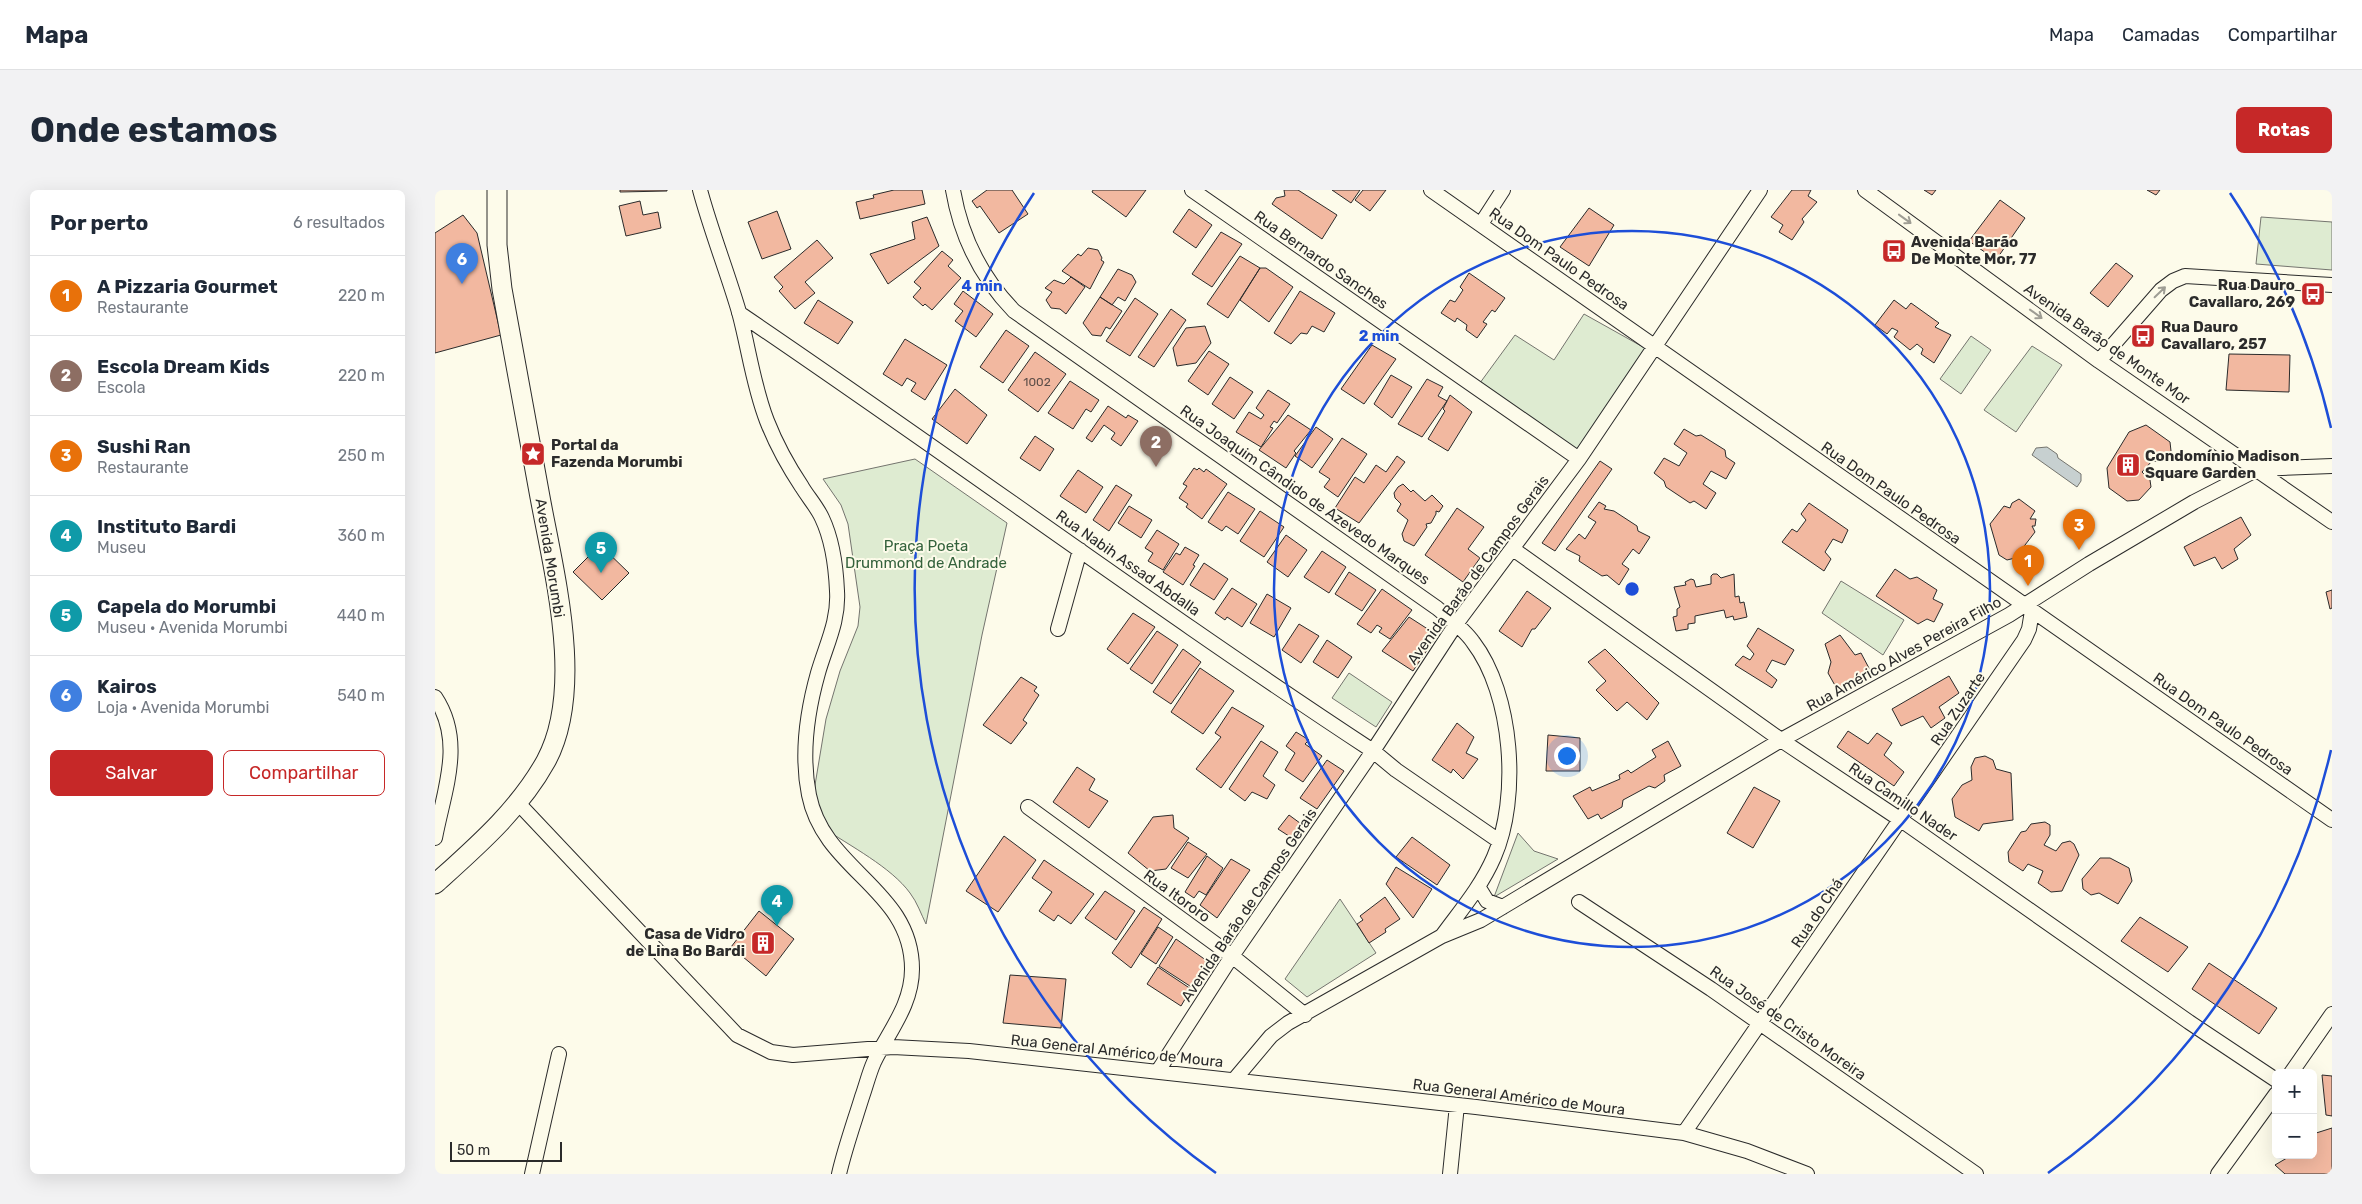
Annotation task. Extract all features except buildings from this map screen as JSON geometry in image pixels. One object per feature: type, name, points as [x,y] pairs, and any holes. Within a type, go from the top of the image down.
[{"type":"main road","name":"Avenida Morumbi","points":[[435,884],[500,823],[518,803],[546,760],[559,722],[565,662],[554,578],[502,289],[497,245],[497,190]]},
{"type":"street","points":[[700,190],[739,313],[754,385],[767,422],[784,456],[823,520],[829,535],[837,591],[835,622],[818,672],[809,711],[805,760],[809,795],[814,813],[826,835],[851,867],[887,901],[907,933],[911,950],[912,973],[907,999],[895,1028],[873,1063],[845,1148],[839,1174]]},
{"type":"street","name":"Rua Joaquim Cândido de Azevedo Marques","points":[[953,190],[961,224],[976,261],[1000,296],[1015,311],[1343,540],[1456,624],[1473,642],[1485,663],[1497,694],[1508,738],[1509,794],[1495,855],[1479,888],[1442,936]]},
{"type":"street","name":"Rua Bernardo Sanches","points":[[1192,190],[1579,459]]},
{"type":"street","name":"Rua Dom Paulo Pedrosa","points":[[1431,190],[2332,820]]},
{"type":"street","points":[[1481,224],[1503,190]]},
{"type":"street","name":"Avenida Barão de Campos Gerais","points":[[1158,1071],[1232,956],[1373,750],[1456,624],[1579,459],[1760,190]]},
{"type":"street","name":"Avenida Barão de Monte Mor","points":[[1865,190],[2099,361],[2258,469],[2332,522]]},
{"type":"street","points":[[2099,361],[2161,290],[2173,281],[2185,276],[2332,285]]},
{"type":"street","name":"Rua Nabih Assad Abdalla","points":[[739,313],[840,381],[1080,550],[1373,750],[1396,770],[1499,841]]},
{"type":"street","name":"Rua Américo Alves Pereira Filho","points":[[1503,906],[1781,740],[2028,609],[2089,564],[2194,502],[2258,469],[2332,466]]},
{"type":"street","name":"Rua Camillo Nader","points":[[1513,549],[1781,740],[1901,820],[2189,1022],[2272,1077]]},
{"type":"street","points":[[1058,629],[1080,550]]},
{"type":"street","name":"Rua Zuzarte","points":[[1901,820],[2024,640],[2029,629],[2028,609]]},
{"type":"street","points":[[435,696],[448,723],[452,756],[435,838]]},
{"type":"street","name":"Rua General Américo de Moura","points":[[518,803],[737,1036],[771,1052],[793,1055],[883,1048],[969,1051],[1457,1105],[1683,1133],[1747,1151],[1807,1174]]},
{"type":"street","name":"Rua Itororo","points":[[1028,807],[1232,956],[1305,1015]]},
{"type":"street","name":"Rua do Chá","points":[[1683,1133],[1901,820]]},
{"type":"street","points":[[1479,888],[1487,901],[1503,906]]},
{"type":"street","name":"Rua José de Cristo Moreira","points":[[1579,902],[1760,1023],[1976,1174]]},
{"type":"street","name":"Rua Joaquim Cândido de Azevedo Marques","points":[[1234,1080],[1271,1036],[1287,1023],[1305,1015],[1442,936],[1481,920],[1503,906]]},
{"type":"street","points":[[2294,1069],[2332,1014]]},
{"type":"street","points":[[532,1174],[559,1054]]},
{"type":"street","points":[[2218,1174],[2272,1100]]},
{"type":"street","points":[[1450,1174],[1457,1105]]},
{"type":"green space","points":[[2261,217],[2332,222],[2332,270],[2256,264]]},
{"type":"green space","points":[[1584,314],[1652,352],[1579,459],[1477,387],[1515,335],[1554,360]]},
{"type":"green space","points":[[1971,336],[1991,350],[1961,394],[1940,379]]},
{"type":"green space","points":[[2032,346],[2062,365],[2016,432],[1984,410]]},
{"type":"green space","name":"Praça Poeta Drummond de Andrade","points":[[915,459],[1007,523],[982,635],[926,924],[915,900],[902,883],[869,857],[822,827],[814,818],[815,785],[826,719],[840,671],[858,626],[860,607],[848,524],[841,505],[823,479]]},
{"type":"green space","points":[[1841,581],[1904,620],[1883,655],[1822,613]]},
{"type":"green space","points":[[1349,673],[1392,702],[1376,727],[1332,698]]},
{"type":"green space","points":[[1518,833],[1534,851],[1558,859],[1494,897]]},
{"type":"green space","points":[[1340,899],[1376,953],[1307,997],[1285,979]]},
{"type":"shaded area","points":[[2047,447],[2057,454],[2058,458],[2081,474],[2081,481],[2077,487],[2032,455],[2036,448]]},
{"type":"place","name":"Avenida Barão De Monte Mor, 77","points":[[1894,251]]},
{"type":"place","name":"Kairos","points":[[462,284]]},
{"type":"place","name":"Rua Dauro Cavallaro, 269","points":[[2313,294]]},
{"type":"place","name":"Rua Dauro Cavallaro, 257","points":[[2143,336]]},
{"type":"place","name":"Portal da Fazenda Morumbi","points":[[533,454]]},
{"type":"place","name":"Condomínio Madison Square Garden","points":[[2128,465]]},
{"type":"place","name":"Escola Dream Kids","points":[[1156,467]]},
{"type":"place","name":"Sushi Ran","points":[[2079,550]]},
{"type":"place","name":"Capela do Morumbi","points":[[601,573]]},
{"type":"place","name":"A Pizzaria Gourmet","points":[[2028,586]]},
{"type":"place","name":"Instituto Bardi","points":[[777,926]]},
{"type":"place","name":"Casa de Vidro de Lina Bo Bardi","points":[[763,943]]}]
